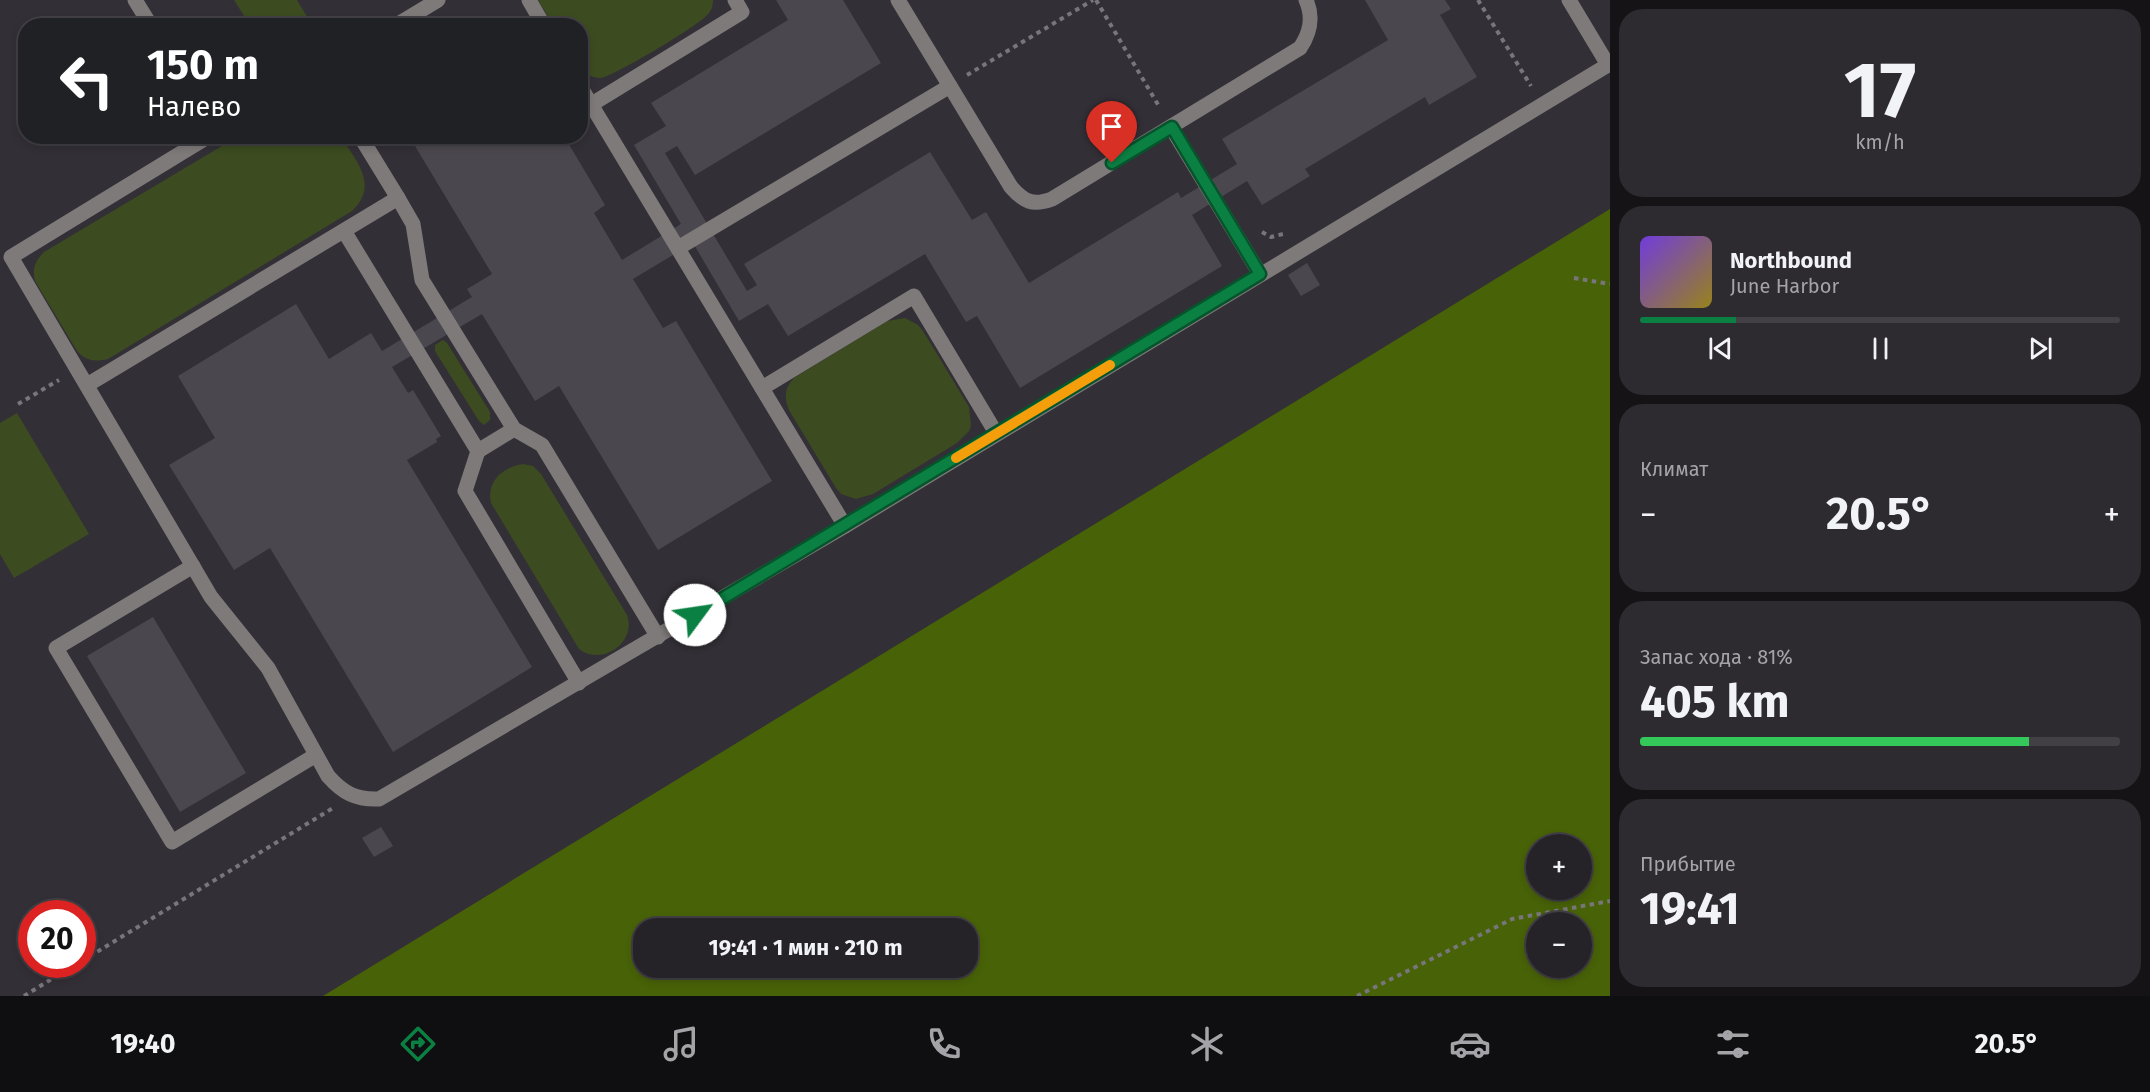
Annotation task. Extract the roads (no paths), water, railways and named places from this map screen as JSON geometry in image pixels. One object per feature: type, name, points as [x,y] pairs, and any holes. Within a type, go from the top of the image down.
[{"type":"lane","points":[[135,0],[145,18]]},
{"type":"lane","points":[[408,18],[438,0]]},
{"type":"lane","points":[[529,0],[539,18]]},
{"type":"lane","points":[[591,104],[742,12],[735,0]]},
{"type":"lane","points":[[898,0],[1011,187],[1020,198],[1030,203],[1041,204],[1300,48],[1309,35],[1311,20],[1306,0]]},
{"type":"lane","points":[[196,144],[11,257],[211,597],[268,669],[328,776],[352,797],[365,800],[379,799],[845,526],[1608,65],[1569,0]]},
{"type":"lane","points":[[678,248],[950,86]]},
{"type":"lane","points":[[588,99],[845,526]]},
{"type":"lane","points":[[1172,127],[1260,274]]},
{"type":"lane","points":[[365,144],[413,224],[422,280],[514,429],[542,445],[657,637]]},
{"type":"lane","points":[[87,385],[398,198]]},
{"type":"lane","points":[[344,231],[478,451]]},
{"type":"lane","points":[[762,388],[914,296],[996,434]]},
{"type":"lane","points":[[514,429],[478,451],[465,491],[579,683]]},
{"type":"lane","points":[[194,566],[56,648],[172,842],[316,755]]}]
